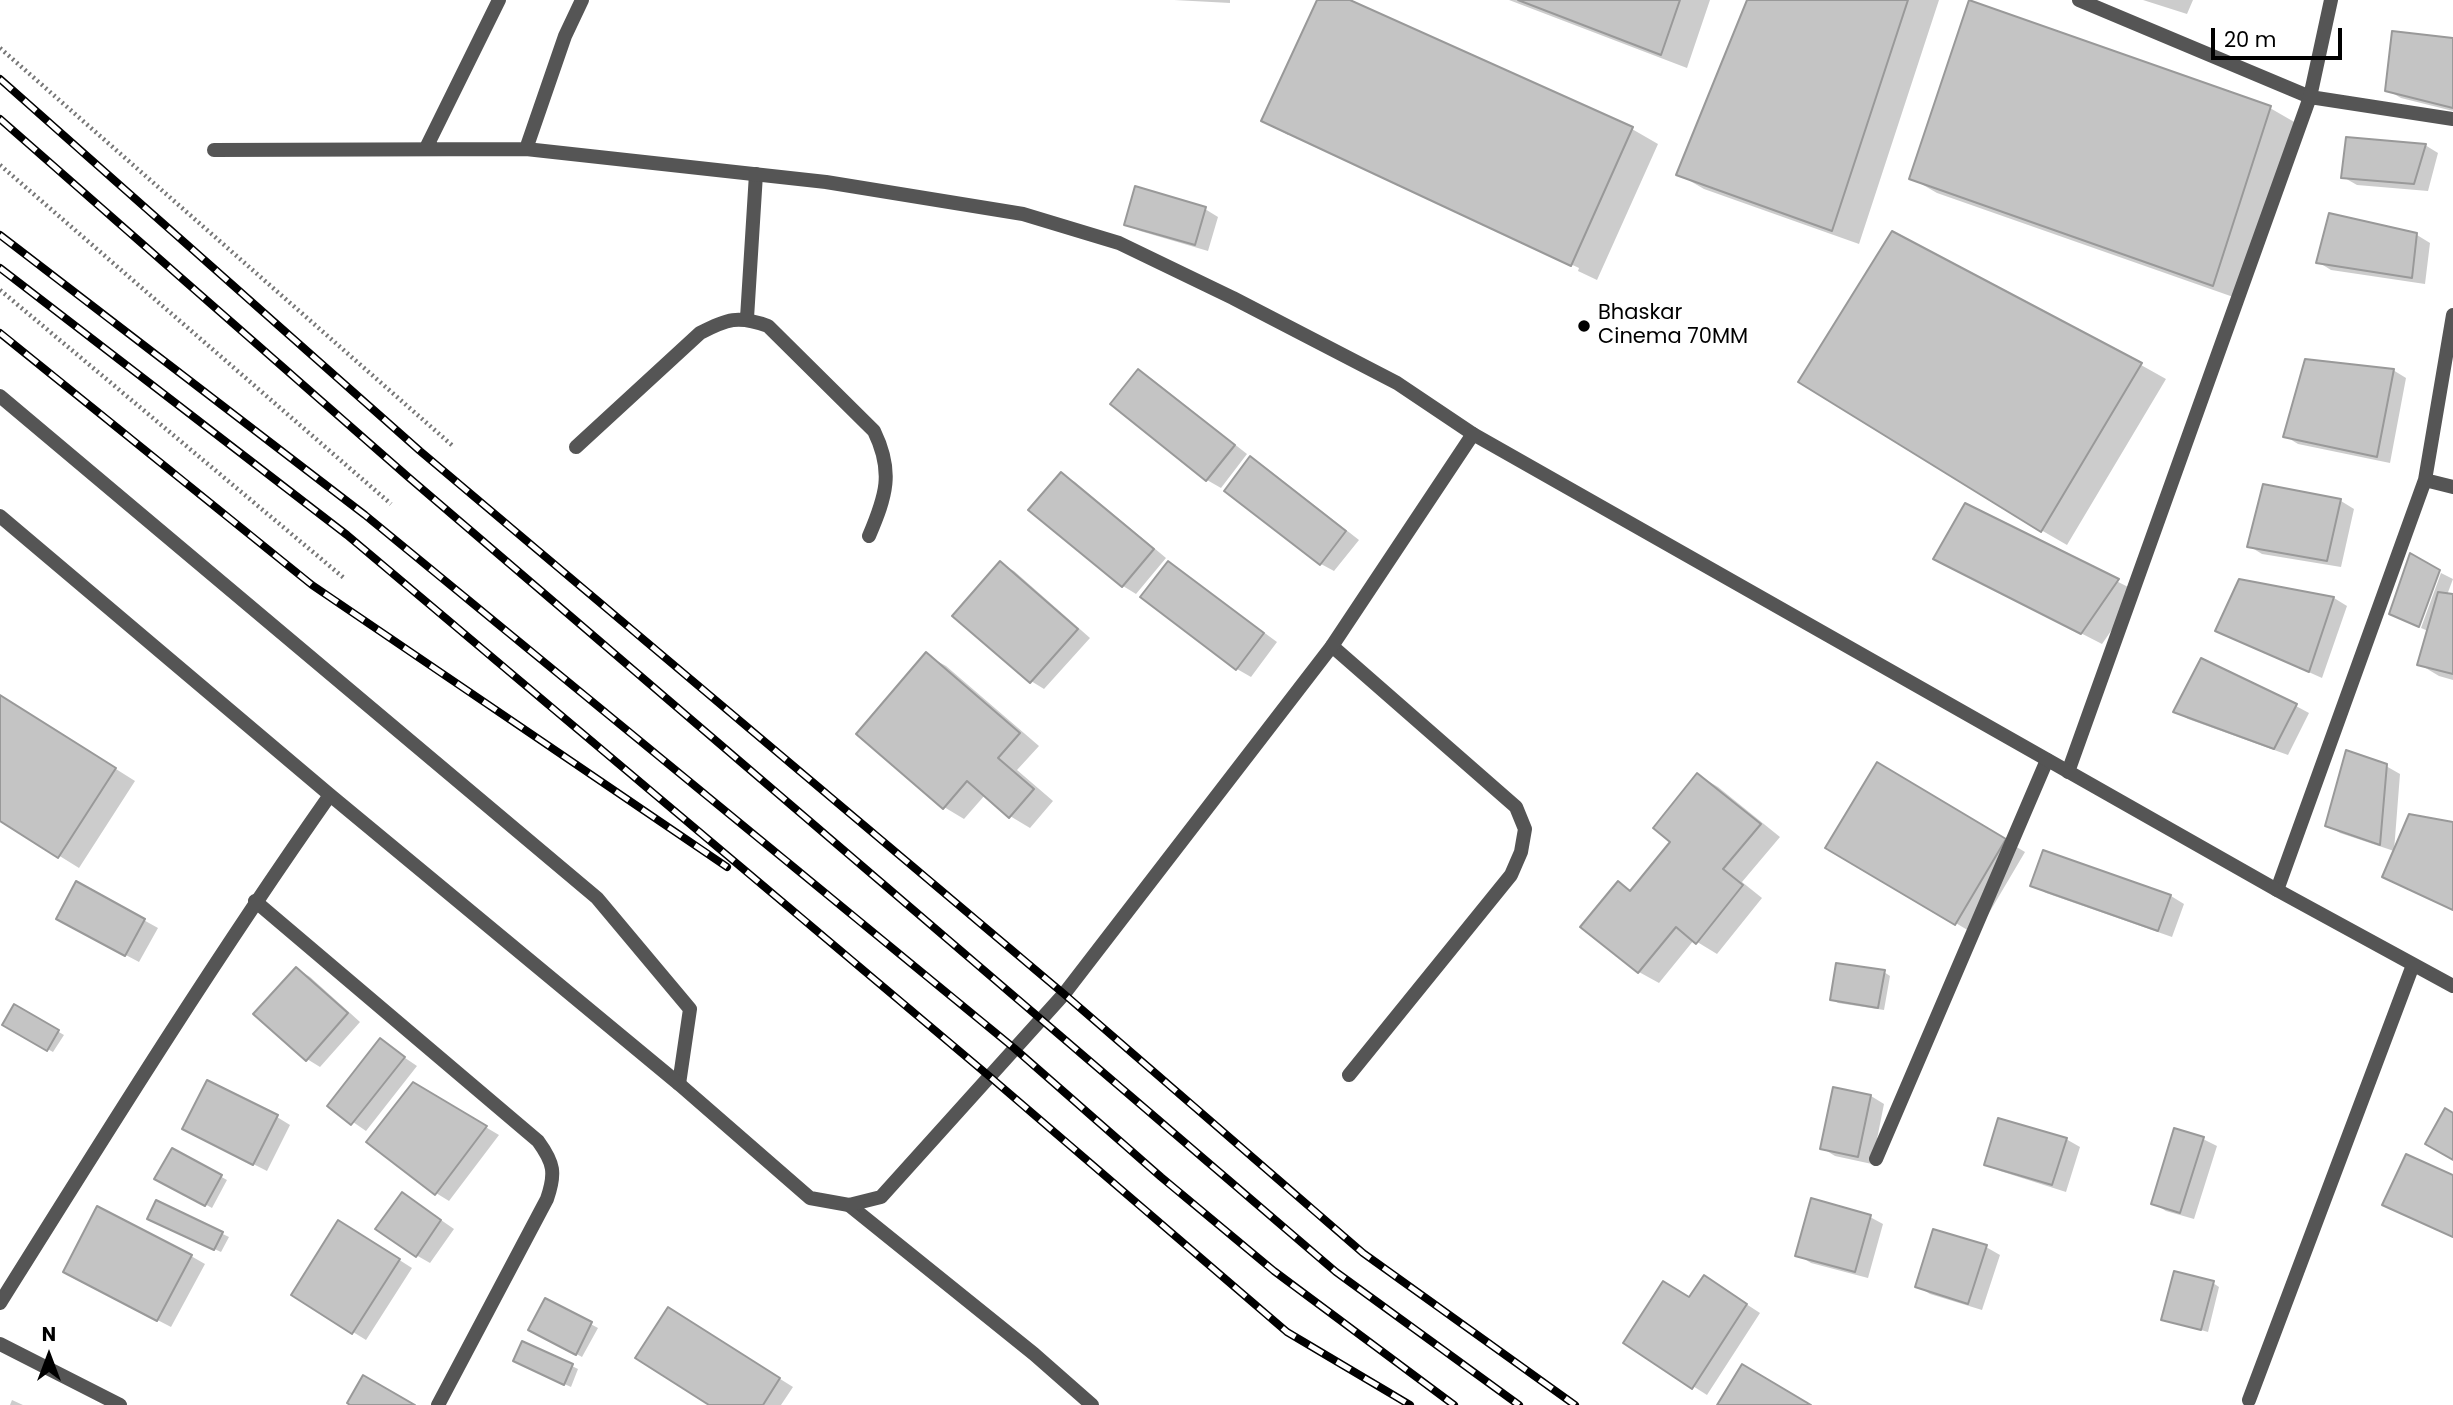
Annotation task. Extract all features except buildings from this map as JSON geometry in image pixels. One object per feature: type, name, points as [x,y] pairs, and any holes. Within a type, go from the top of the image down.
[{"type":"street","points":[[426,148],[499,0]]},
{"type":"street","points":[[526,149],[565,36],[582,0]]},
{"type":"street","points":[[2079,0],[2310,97],[2453,119]]},
{"type":"street","points":[[2068,772],[2310,97],[2331,0]]},
{"type":"street","points":[[214,150],[526,149],[865,188],[1023,214],[1119,243],[1233,298],[1396,383],[1473,435],[2277,890],[2453,986]]},
{"type":"street","points":[[747,318],[756,174]]},
{"type":"street","points":[[2277,890],[2425,480],[2453,315]]},
{"type":"street","points":[[576,447],[700,333],[723,321],[747,318],[768,326],[874,431],[884,451],[886,476],[882,504],[869,536]]},
{"type":"street","points":[[0,396],[597,898],[690,1009],[679,1084]]},
{"type":"street","points":[[0,516],[330,795],[679,1084],[810,1198],[849,1205],[881,1197],[1064,994],[1332,646],[1473,435]]},
{"type":"street","points":[[2425,480],[2453,487]]},
{"type":"street","points":[[1332,646],[1516,807],[1525,829],[1521,852],[1511,874],[1349,1075]]},
{"type":"street","points":[[1876,1159],[2047,760]]},
{"type":"street","points":[[0,1303],[255,901],[330,795]]},
{"type":"street","points":[[255,901],[538,1141],[549,1157],[553,1182],[547,1199],[441,1404]]},
{"type":"street","points":[[2249,1400],[2413,965]]},
{"type":"street","points":[[849,1205],[1034,1353],[1092,1405]]},
{"type":"street","points":[[0,1344],[120,1405]]},
{"type":"path","points":[[0,48],[454,447]]},
{"type":"path","points":[[0,165],[391,504]]},
{"type":"path","points":[[0,290],[344,578]]},
{"type":"railway","points":[[0,79],[420,451],[1064,994],[1363,1253],[1575,1405]]},
{"type":"railway","points":[[0,119],[407,476],[1336,1272],[1519,1405]]},
{"type":"railway","points":[[0,235],[365,515],[1014,1048],[1161,1177],[1274,1271],[1454,1405]]},
{"type":"railway","points":[[0,268],[347,535],[989,1076],[1287,1332],[1410,1405]]},
{"type":"railway","points":[[0,333],[312,585],[727,867]]},
{"type":"place","name":"Bhaskar Cinema 70MM","points":[[1584,326]]}]
